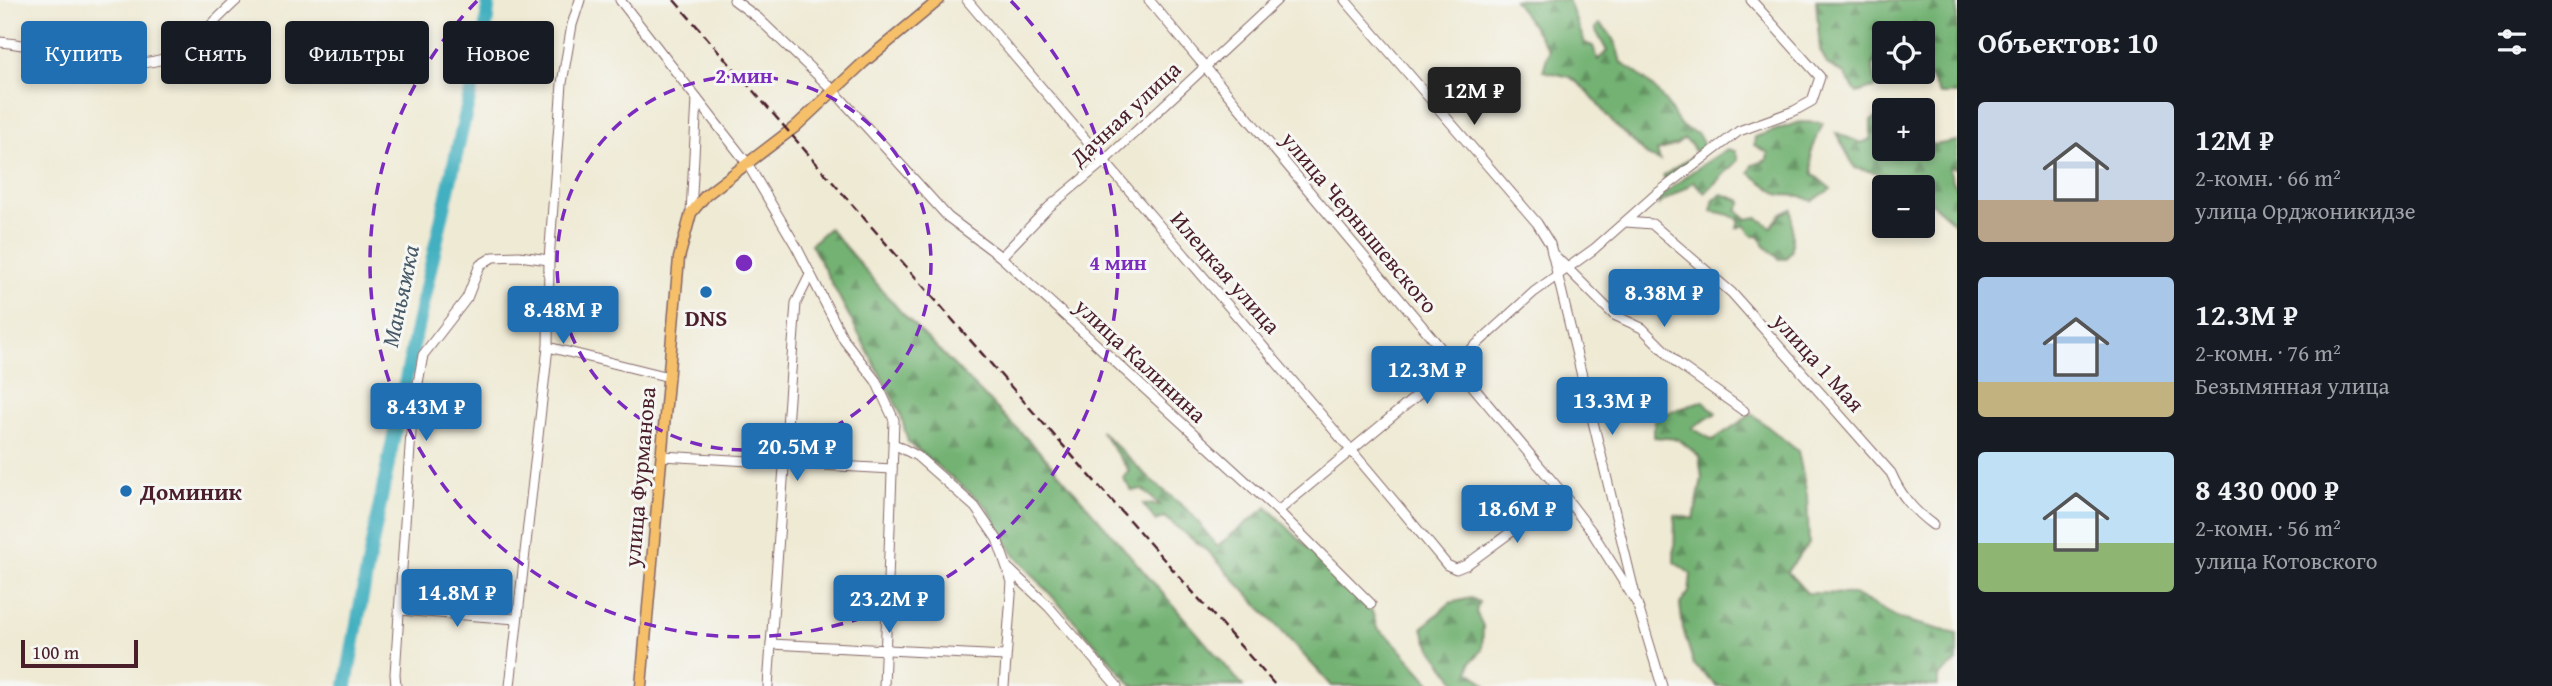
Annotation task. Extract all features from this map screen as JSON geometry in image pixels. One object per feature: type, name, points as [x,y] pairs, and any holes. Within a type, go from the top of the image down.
[{"type":"main road","name":"улица Фурманова","points":[[641,686],[679,258],[691,214],[706,195],[795,127],[939,0]]},
{"type":"street","points":[[0,42],[115,63],[145,62],[171,56],[187,46],[237,0]]},
{"type":"street","points":[[510,686],[548,347],[549,260],[562,83],[569,38],[580,0]]},
{"type":"street","points":[[620,0],[747,163],[844,340],[876,381],[894,420],[884,686]]},
{"type":"street","name":"улица Калинина","points":[[734,0],[758,18],[834,90],[948,217],[1001,257],[1278,511],[1371,604]]},
{"type":"street","name":"Илецкая улица","points":[[967,0],[1103,162],[1352,449],[1447,565],[1456,569],[1466,565],[1563,494]]},
{"type":"street","name":"улица Чернышевского","points":[[1149,0],[1592,532],[1637,603],[1661,686]]},
{"type":"street","name":"Дачная улица","points":[[1001,257],[1049,207],[1103,162],[1277,0]]},
{"type":"street","points":[[1345,0],[1537,223],[1550,244],[1637,603]]},
{"type":"street","points":[[1278,511],[1454,365],[1534,292],[1558,277],[1655,195],[1739,131],[1794,111],[1812,101],[1820,77],[1751,0]]},
{"type":"street","points":[[691,214],[697,99]]},
{"type":"street","name":"улица 1 Мая","points":[[1626,222],[1652,224],[1732,293],[1891,473],[1897,488],[1913,510],[1933,525]]},
{"type":"street","points":[[1552,253],[1614,315],[1642,328],[1678,364],[1744,411]]},
{"type":"street","points":[[394,686],[412,417],[423,355],[467,298],[480,265],[494,257],[519,256],[549,260]]},
{"type":"street","points":[[768,686],[796,303],[810,275]]},
{"type":"street","points":[[548,347],[669,377]]},
{"type":"street","points":[[894,444],[917,456],[975,508],[997,539],[1012,582],[1004,686]]},
{"type":"street","points":[[662,456],[892,469]]},
{"type":"street","points":[[1005,566],[1049,607],[1114,685]]},
{"type":"street","points":[[400,610],[516,619]]},
{"type":"street","points":[[771,644],[1005,656]]},
{"type":"green space","points":[[1514,0],[1568,0],[1585,43],[1593,46],[1598,60],[1607,51],[1595,29],[1599,24],[1604,27],[1614,41],[1621,63],[1652,86],[1681,125],[1698,134],[1703,143],[1703,152],[1693,164],[1665,180],[1663,176],[1696,154],[1691,144],[1684,139],[1676,145],[1657,151],[1660,161],[1649,157],[1613,123],[1586,90],[1570,77],[1543,71],[1549,50]]},
{"type":"green space","points":[[1816,0],[1957,0],[1957,94],[1940,94],[1934,84],[1935,21],[1872,21],[1872,84],[1876,84],[1876,87],[1857,93],[1844,74],[1827,64],[1820,50]]},
{"type":"green space","points":[[1871,121],[1872,161],[1935,161],[1935,145],[1957,141],[1957,168],[1950,167],[1952,181],[1957,187],[1957,225],[1935,206],[1935,175],[1888,175],[1855,168],[1836,133],[1861,143],[1871,139]]},
{"type":"green space","points":[[1800,122],[1823,123],[1811,153],[1813,174],[1831,189],[1812,201],[1801,196],[1780,195],[1749,173],[1752,165],[1767,160],[1768,153],[1754,145],[1755,137]]},
{"type":"green space","points":[[1727,149],[1735,151],[1738,160],[1705,193],[1694,182],[1658,205],[1658,199],[1690,173]]},
{"type":"green space","points":[[1722,194],[1742,201],[1737,210],[1747,219],[1757,217],[1771,227],[1781,214],[1792,209],[1792,250],[1786,259],[1779,259],[1764,245],[1760,237],[1752,235],[1744,225],[1737,228],[1739,220],[1711,211],[1714,199]]},
{"type":"green space","points":[[829,228],[900,311],[1043,455],[1243,686],[1133,686],[1013,553],[987,507],[908,442],[900,412],[811,244]]},
{"type":"green space","points":[[1703,401],[1716,413],[1692,428],[1713,440],[1752,414],[1798,451],[1807,495],[1809,544],[1787,571],[1807,593],[1854,594],[1900,619],[1957,634],[1957,661],[1938,677],[1938,686],[1717,686],[1694,665],[1683,629],[1680,604],[1689,592],[1691,574],[1674,562],[1675,515],[1694,519],[1702,478],[1699,456],[1678,439],[1654,437],[1654,422],[1667,413]]},
{"type":"green space","points":[[1100,430],[1150,479],[1190,512],[1217,546],[1267,507],[1372,611],[1377,628],[1393,641],[1433,686],[1332,686],[1211,554],[1164,517],[1156,521],[1143,504],[1160,505],[1142,489],[1132,491],[1123,478],[1129,471]]},
{"type":"green space","points":[[1471,598],[1479,602],[1476,612],[1483,626],[1482,650],[1470,663],[1469,672],[1486,686],[1459,686],[1431,648],[1422,628],[1450,603]]},
{"type":"waterway","name":"Маньяжка","points":[[346,686],[394,437],[486,26],[489,0]]},
{"type":"railway","points":[[674,0],[1276,686]]},
{"type":"place","name":"DNS","points":[[706,292]]},
{"type":"place","name":"Доминик","points":[[126,491]]}]
